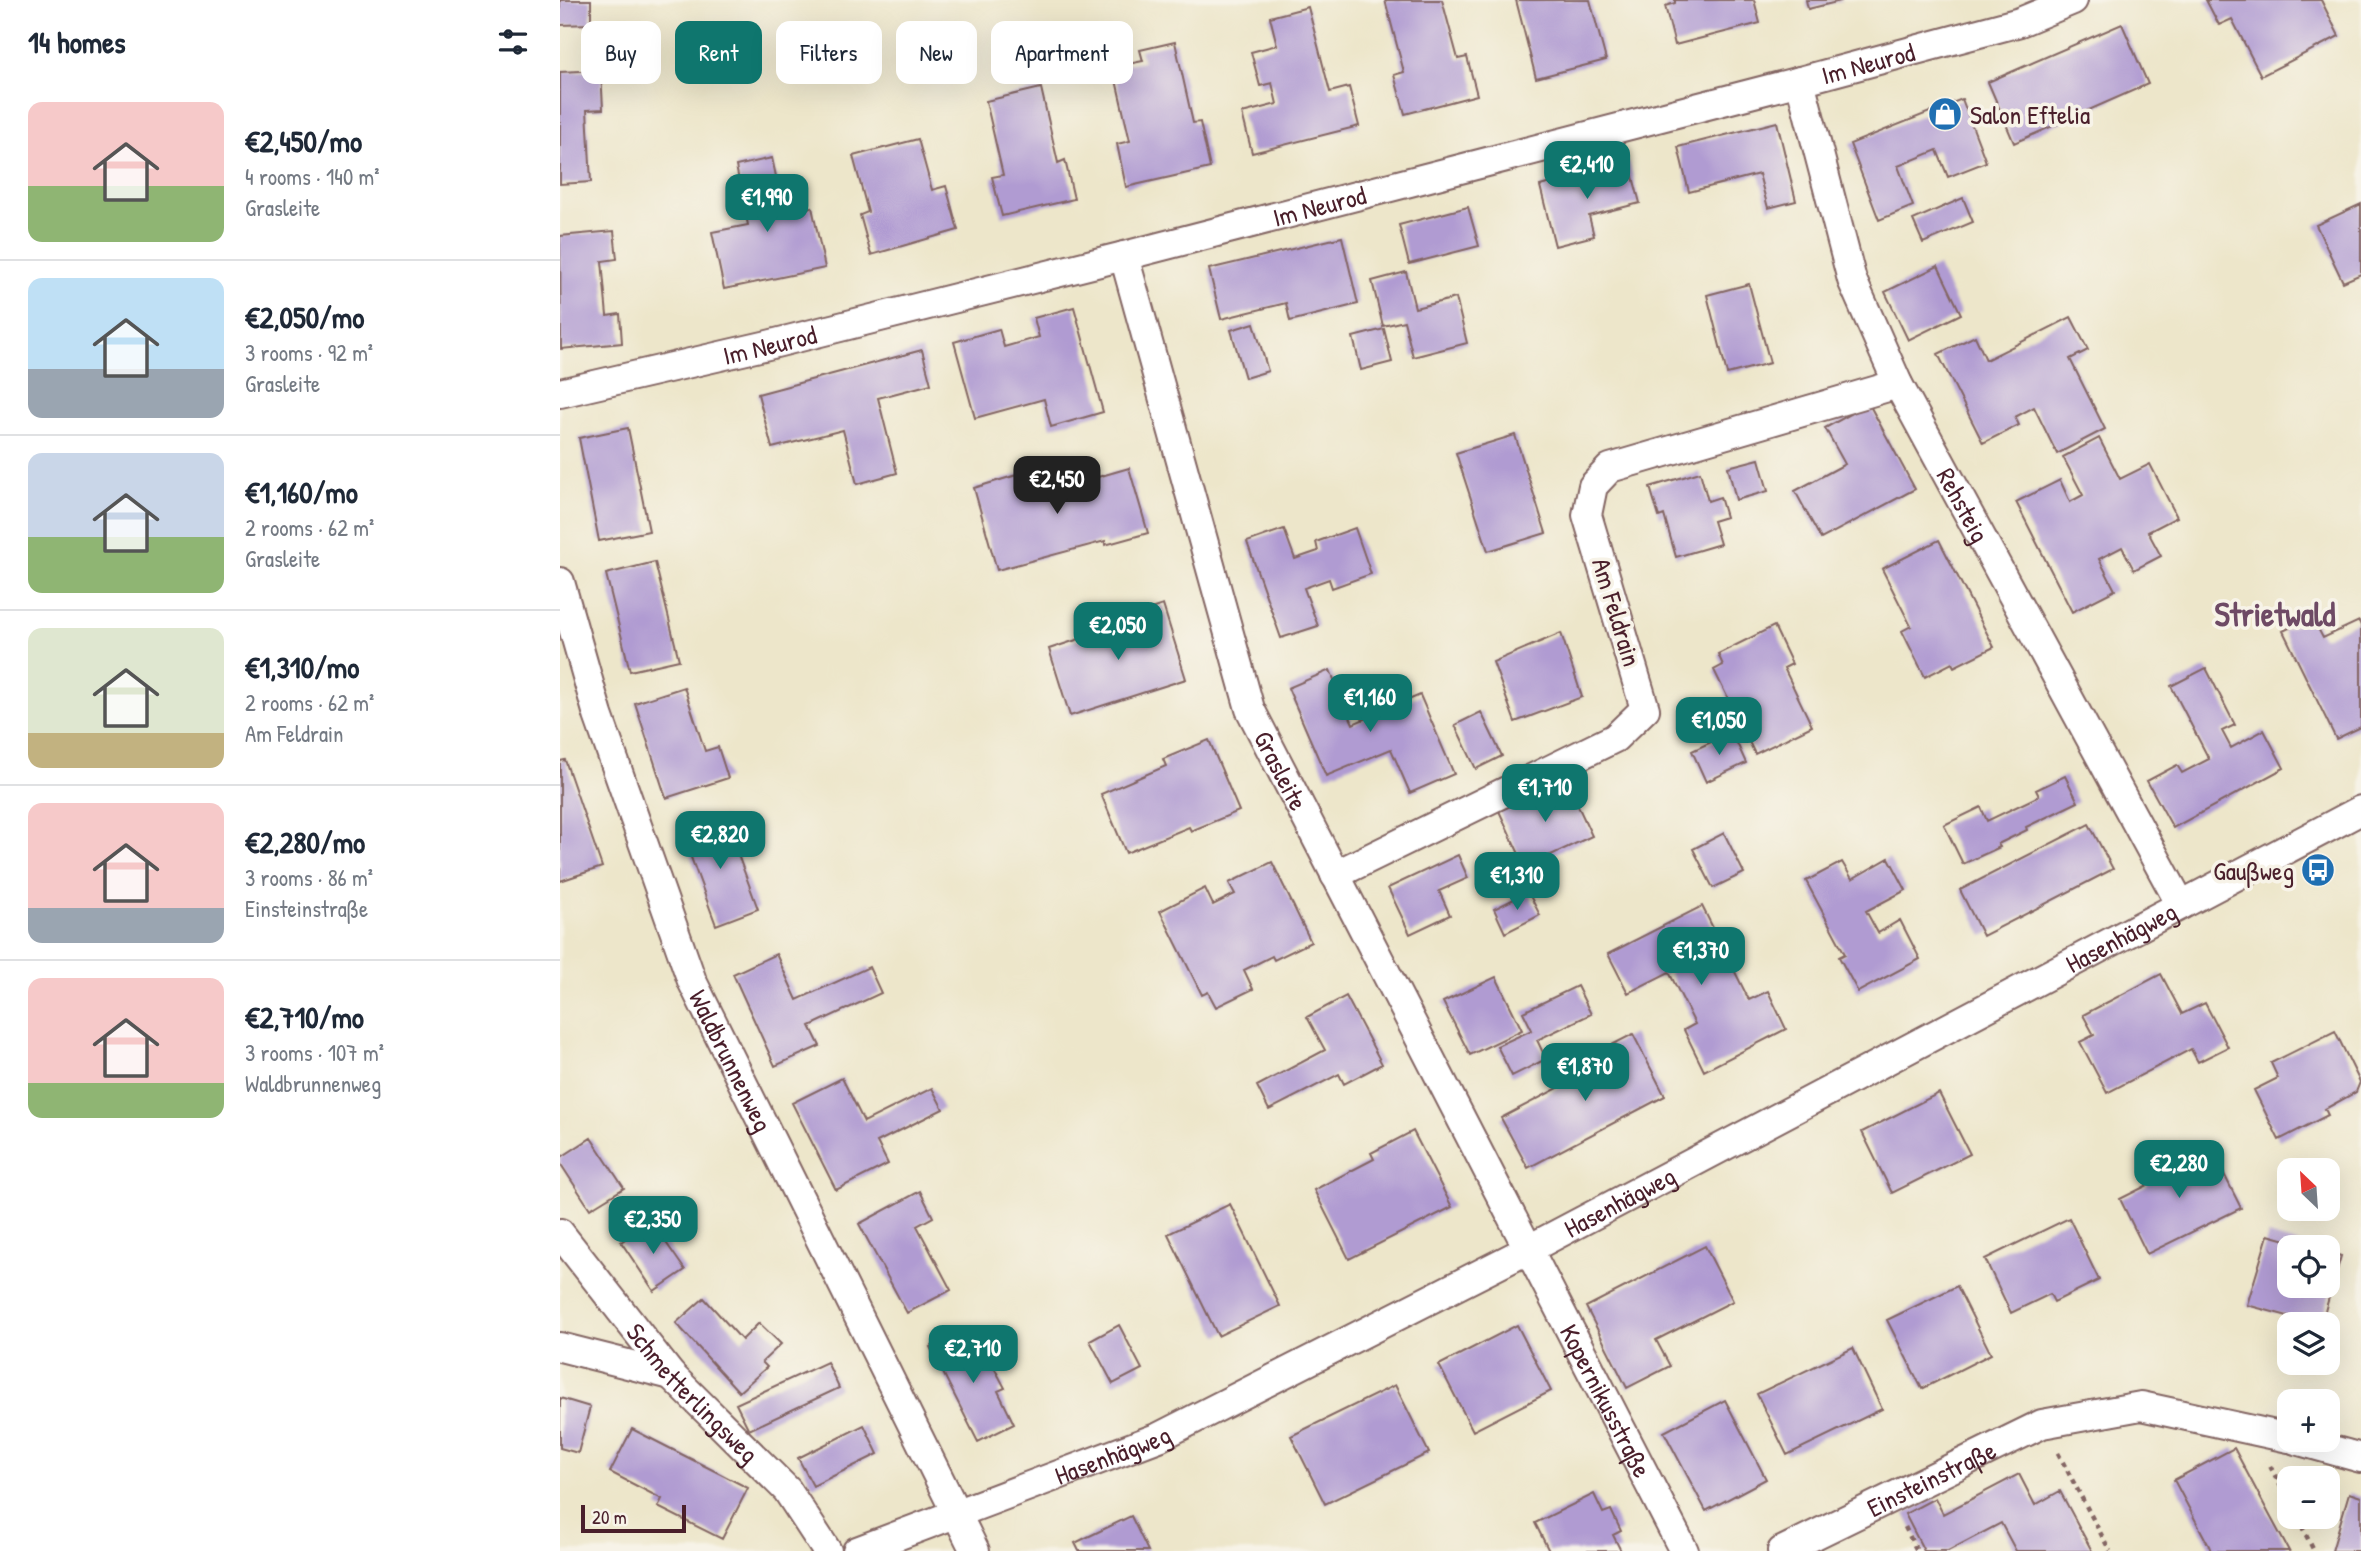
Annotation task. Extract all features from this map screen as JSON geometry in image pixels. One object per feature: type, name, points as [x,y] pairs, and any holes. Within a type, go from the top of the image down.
[{"type":"street","name":"Im Neurod","points":[[560,393],[768,345],[1124,256],[1800,81],[2020,22],[2073,0]]},
{"type":"street","name":"Rehsteig","points":[[1800,81],[1852,280],[1898,384],[2181,905]]},
{"type":"street","name":"Grasleite","points":[[1124,256],[1250,709],[1528,1249]]},
{"type":"street","name":"Am Feldrain","points":[[1335,875],[1615,738],[1645,709],[1587,515],[1593,486],[1610,468],[1898,384]]},
{"type":"street","name":"Waldbrunnenweg","points":[[560,582],[598,715],[692,981],[975,1551]]},
{"type":"street","name":"Hasenhägweg","points":[[857,1551],[957,1516],[1159,1437],[1528,1249],[2361,810]]},
{"type":"street","name":"Schmetterlingsweg","points":[[560,1233],[671,1375],[787,1490],[827,1551]]},
{"type":"street","name":"Kopernikusstraße","points":[[1528,1249],[1684,1551]]},
{"type":"street","points":[[560,1346],[671,1375]]},
{"type":"street","name":"Einsteinstraße","points":[[1782,1551],[2042,1424],[2141,1406],[2277,1435]]},
{"type":"street","points":[[2339,1452],[2361,1458]]},
{"type":"path","points":[[2042,1424],[2110,1551]]},
{"type":"path","points":[[2303,1529],[2314,1551]]},
{"type":"building","points":[[560,0],[591,0],[591,21],[560,25]]},
{"type":"building","points":[[1385,0],[1442,0],[1458,59],[1467,57],[1477,95],[1405,114],[1394,75],[1404,72]]},
{"type":"building","points":[[1516,0],[1590,0],[1606,60],[1536,78]]},
{"type":"building","points":[[1675,0],[1754,0],[1760,23],[1675,45],[1665,6],[1675,3]]},
{"type":"building","points":[[1806,0],[1841,0],[1841,1],[1808,9]]},
{"type":"building","points":[[2206,0],[2321,0],[2339,36],[2261,76],[2232,19],[2219,25]]},
{"type":"building","points":[[1308,7],[1330,92],[1349,87],[1359,126],[1252,153],[1242,113],[1277,104],[1272,83],[1260,86],[1251,52],[1277,45],[1270,17]]},
{"type":"building","points":[[2122,24],[2148,84],[2014,143],[1988,82]]},
{"type":"building","points":[[1175,42],[1193,123],[1200,122],[1210,168],[1126,187],[1117,144],[1130,141],[1117,84],[1133,84],[1133,63],[1143,61],[1140,50]]},
{"type":"building","points":[[581,71],[581,84],[602,84],[603,109],[587,110],[591,182],[560,184],[560,72]]},
{"type":"building","points":[[1041,88],[1058,163],[1065,160],[1074,199],[1002,216],[992,177],[1003,175],[986,101]]},
{"type":"building","points":[[1962,99],[1986,162],[1948,177],[1937,150],[1898,166],[1913,206],[1879,220],[1850,144]]},
{"type":"building","points":[[1777,122],[1796,201],[1768,208],[1759,174],[1689,192],[1678,147]]},
{"type":"building","points":[[918,139],[932,190],[946,186],[958,230],[871,255],[860,215],[868,212],[853,156]]},
{"type":"building","points":[[772,158],[784,213],[812,207],[825,268],[724,289],[712,232],[748,225],[736,166]]},
{"type":"building","points":[[1629,162],[1640,203],[1589,216],[1594,236],[1555,246],[1540,186]]},
{"type":"building","points":[[1963,198],[1973,222],[1923,243],[1913,220]]},
{"type":"building","points":[[2361,204],[2361,274],[2343,282],[2316,225]]},
{"type":"building","points":[[1468,207],[1479,246],[1409,264],[1399,225]]},
{"type":"building","points":[[614,231],[617,259],[602,261],[607,316],[620,314],[622,343],[561,349],[560,236]]},
{"type":"building","points":[[1342,237],[1358,304],[1290,321],[1286,303],[1221,319],[1209,269]]},
{"type":"building","points":[[1938,266],[1961,314],[1908,340],[1885,292]]},
{"type":"building","points":[[1406,272],[1415,308],[1456,298],[1467,343],[1413,357],[1404,321],[1383,326],[1372,281]]},
{"type":"building","points":[[1749,284],[1770,363],[1727,374],[1707,295]]},
{"type":"building","points":[[1074,307],[1103,412],[1051,427],[1044,399],[975,418],[954,342],[999,329],[1004,347],[1039,337],[1034,318]]},
{"type":"building","points":[[2071,317],[2088,350],[2070,359],[2105,429],[2057,454],[2034,407],[2015,417],[2019,425],[1983,443],[1938,354],[1975,336],[1986,360]]},
{"type":"building","points":[[1254,323],[1268,371],[1245,378],[1231,330]]},
{"type":"building","points":[[1384,329],[1392,362],[1361,370],[1353,337]]},
{"type":"building","points":[[922,350],[931,384],[878,398],[897,473],[857,484],[843,430],[772,448],[758,394]]},
{"type":"building","points":[[1869,404],[1915,489],[1821,539],[1795,491],[1845,464],[1825,428]]},
{"type":"building","points":[[628,428],[649,531],[599,541],[579,438]]},
{"type":"building","points":[[1515,435],[1546,533],[1488,551],[1456,453]]},
{"type":"building","points":[[2099,438],[2120,479],[2150,464],[2177,517],[2148,532],[2161,556],[2134,570],[2122,547],[2099,559],[2115,590],[2072,612],[2016,502],[2060,480],[2070,502],[2083,495],[2063,457]]},
{"type":"building","points":[[1759,459],[1768,491],[1736,500],[1728,467]]},
{"type":"building","points":[[1129,468],[1148,533],[1105,545],[1105,541],[997,570],[974,488],[1033,470],[1039,494]]},
{"type":"building","points":[[1700,472],[1708,501],[1720,497],[1726,517],[1713,521],[1720,544],[1676,557],[1664,515],[1659,517],[1650,487]]},
{"type":"building","points":[[1355,528],[1371,574],[1332,588],[1329,579],[1304,588],[1318,626],[1281,638],[1247,542],[1284,529],[1295,559],[1318,551],[1316,542]]},
{"type":"building","points":[[1939,540],[1994,647],[1954,667],[1952,663],[1925,677],[1902,631],[1911,626],[1882,569]]},
{"type":"building","points":[[655,562],[679,660],[630,671],[606,574]]},
{"type":"building","points":[[1163,605],[1186,679],[1070,716],[1049,649],[1125,624],[1123,618]]},
{"type":"building","points":[[2312,617],[2323,638],[2359,621],[2361,626],[2361,727],[2336,739],[2283,631]]},
{"type":"building","points":[[1774,626],[1792,664],[1784,668],[1812,726],[1755,754],[1714,670],[1723,665],[1718,654]]},
{"type":"building","points":[[1561,633],[1582,697],[1515,722],[1493,662]]},
{"type":"building","points":[[2206,668],[2235,725],[2222,731],[2231,748],[2264,730],[2284,768],[2173,828],[2147,781],[2177,765],[2182,773],[2209,759],[2171,686]]},
{"type":"building","points":[[1330,670],[1353,724],[1420,695],[1454,774],[1410,793],[1391,749],[1326,776],[1288,688]]},
{"type":"building","points":[[684,687],[705,751],[718,747],[728,778],[666,798],[635,703]]},
{"type":"building","points":[[1481,712],[1502,756],[1476,769],[1455,725]]},
{"type":"building","points":[[1732,732],[1746,763],[1706,782],[1692,751]]},
{"type":"building","points":[[1209,740],[1239,811],[1191,831],[1189,827],[1126,853],[1101,794],[1166,766],[1163,759]]},
{"type":"building","points":[[565,760],[602,867],[560,881],[560,761]]},
{"type":"building","points":[[2065,776],[2078,802],[2026,827],[2027,830],[1998,844],[2000,847],[1963,864],[1944,825],[1981,807],[1987,821],[2039,796],[2036,790]]},
{"type":"building","points":[[1566,780],[1592,836],[1525,867],[1499,811]]},
{"type":"building","points":[[724,817],[758,909],[716,925],[682,833]]},
{"type":"building","points":[[2089,824],[2113,869],[1983,936],[1960,890]]},
{"type":"building","points":[[1724,833],[1744,873],[1713,888],[1693,849]]},
{"type":"building","points":[[1458,855],[1468,878],[1439,891],[1450,915],[1410,934],[1388,888]]},
{"type":"building","points":[[1889,858],[1906,890],[1866,911],[1878,933],[1900,920],[1920,959],[1858,992],[1839,957],[1845,954],[1806,881],[1842,862],[1852,879]]},
{"type":"building","points":[[1272,862],[1311,942],[1274,960],[1272,956],[1244,970],[1253,989],[1216,1007],[1208,992],[1202,995],[1160,911],[1205,888],[1213,905],[1235,894],[1229,883]]},
{"type":"building","points":[[1528,892],[1540,915],[1505,933],[1494,909]]},
{"type":"building","points":[[1702,906],[1749,1000],[1768,991],[1786,1029],[1704,1071],[1684,1030],[1695,1024],[1669,972],[1628,993],[1608,954]]},
{"type":"building","points":[[776,954],[797,1000],[869,967],[881,993],[810,1026],[820,1046],[775,1066],[733,974]]},
{"type":"building","points":[[2161,974],[2182,1014],[2205,1003],[2228,1047],[2198,1062],[2191,1049],[2107,1093],[2080,1042],[2094,1035],[2083,1015]]},
{"type":"building","points":[[1496,977],[1522,1030],[1470,1055],[1443,1002]]},
{"type":"building","points":[[1577,986],[1591,1014],[1537,1040],[1546,1059],[1512,1076],[1497,1046],[1532,1030],[1523,1012]]},
{"type":"building","points":[[1346,996],[1382,1064],[1344,1084],[1339,1074],[1269,1110],[1257,1086],[1325,1050],[1307,1017]]},
{"type":"building","points":[[2335,1031],[2360,1082],[2356,1092],[2325,1109],[2328,1115],[2279,1140],[2254,1090],[2278,1078],[2271,1063]]},
{"type":"building","points":[[1633,1034],[1665,1096],[1528,1168],[1501,1118],[1600,1066],[1594,1054]]},
{"type":"building","points":[[842,1078],[864,1122],[932,1088],[943,1109],[877,1142],[888,1164],[836,1190],[792,1103]]},
{"type":"building","points":[[1939,1093],[1970,1154],[1892,1193],[1862,1132]]},
{"type":"building","points":[[1413,1131],[1452,1207],[1349,1259],[1314,1190],[1374,1159],[1371,1153]]},
{"type":"building","points":[[591,1138],[624,1188],[590,1209],[560,1163],[560,1158]]},
{"type":"building","points":[[2212,1150],[2241,1208],[2147,1254],[2120,1199],[2148,1185],[2142,1174],[2187,1152],[2191,1160]]},
{"type":"building","points":[[920,1191],[933,1217],[917,1226],[951,1290],[907,1313],[859,1224]]},
{"type":"building","points":[[1230,1204],[1280,1306],[1218,1336],[1168,1234]]},
{"type":"building","points":[[2069,1218],[2099,1280],[2054,1302],[2050,1294],[2011,1313],[1985,1259]]},
{"type":"building","points":[[651,1221],[685,1270],[654,1291],[621,1242]]},
{"type":"building","points":[[2268,1235],[2277,1238],[2277,1298],[2329,1298],[2325,1312],[2277,1313],[2247,1305]]},
{"type":"building","points":[[1705,1246],[1733,1301],[1656,1340],[1670,1366],[1627,1388],[1586,1307]]},
{"type":"building","points":[[1957,1286],[1991,1354],[1922,1389],[1887,1320]]},
{"type":"building","points":[[704,1298],[742,1340],[759,1323],[781,1344],[762,1362],[767,1367],[739,1392],[676,1323]]},
{"type":"building","points":[[1119,1325],[1142,1369],[1113,1384],[1090,1341]]},
{"type":"building","points":[[1517,1325],[1551,1391],[1473,1431],[1439,1365]]},
{"type":"building","points":[[966,1329],[982,1361],[989,1358],[1005,1388],[998,1391],[1014,1424],[978,1442],[930,1347]]},
{"type":"building","points":[[1853,1348],[1882,1409],[1787,1455],[1757,1394]]},
{"type":"building","points":[[827,1362],[839,1388],[749,1430],[736,1404]]},
{"type":"building","points":[[1395,1385],[1429,1453],[1325,1504],[1291,1436]]},
{"type":"building","points":[[560,1398],[590,1407],[578,1453],[560,1448]]},
{"type":"building","points":[[1725,1400],[1766,1479],[1706,1511],[1664,1432]]},
{"type":"building","points":[[864,1425],[878,1454],[813,1486],[798,1458]]},
{"type":"building","points":[[632,1429],[748,1488],[722,1539],[658,1507],[662,1499],[610,1472]]},
{"type":"building","points":[[2234,1448],[2289,1551],[2211,1551],[2174,1480]]},
{"type":"building","points":[[2019,1474],[2035,1505],[2060,1491],[2092,1551],[2016,1551],[2001,1523],[1948,1551],[1924,1551],[1905,1514],[1935,1498],[1943,1514]]},
{"type":"building","points":[[2349,1493],[2361,1497],[2361,1551],[2332,1551]]},
{"type":"building","points":[[1594,1494],[1603,1513],[1611,1510],[1621,1531],[1613,1535],[1621,1551],[1549,1551],[1535,1523]]},
{"type":"building","points":[[1131,1516],[1148,1551],[1079,1551],[1075,1543]]},
{"type":"place","name":"Salon Eftelia","points":[[1945,114]]},
{"type":"place","name":"Gaußweg","points":[[2318,870]]},
{"type":"district","name":"Strietwald","points":[[2275,614]]}]
